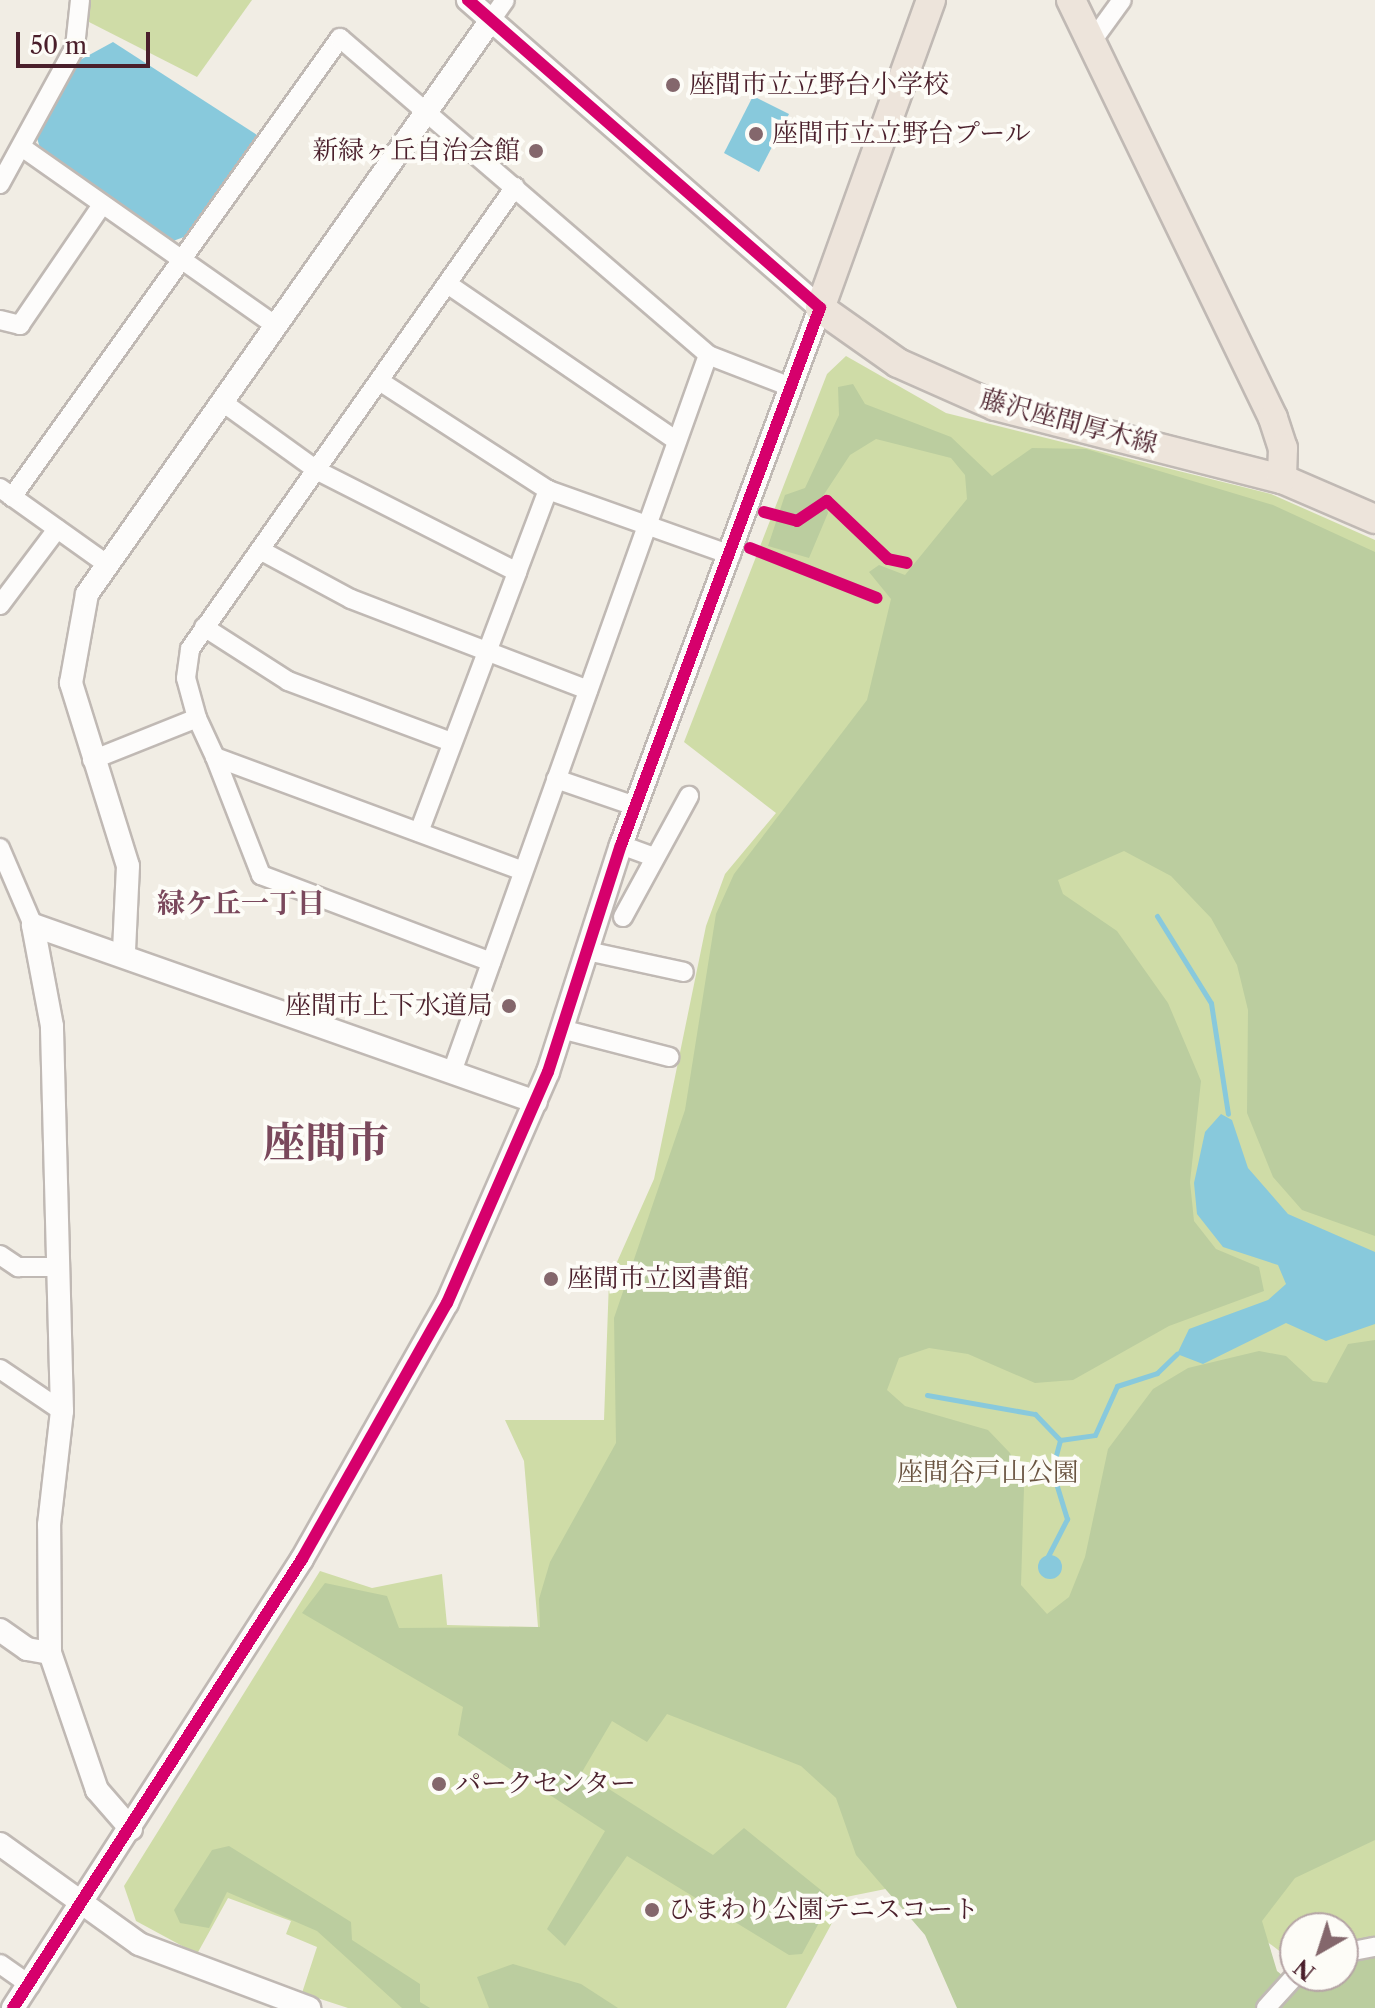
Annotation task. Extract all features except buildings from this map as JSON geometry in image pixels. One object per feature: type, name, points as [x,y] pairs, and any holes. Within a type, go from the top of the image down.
[{"type":"main road","points":[[820,308],[931,0]]},
{"type":"main road","points":[[1071,0],[1273,418],[1283,448],[1282,479]]},
{"type":"main road","name":"藤沢座間厚木線","points":[[820,308],[898,363],[995,406],[1282,479],[1375,519]]},
{"type":"street","points":[[0,184],[23,148],[75,47],[80,0]]},
{"type":"street","points":[[13,2008],[131,1829],[386,1418],[536,1102],[621,845],[820,308],[468,0]]},
{"type":"street","points":[[124,951],[128,866],[75,710],[73,653],[87,594],[105,563],[505,0]]},
{"type":"street","points":[[1090,44],[1122,0]]},
{"type":"street","points":[[105,563],[6,493],[182,260],[340,38],[708,355],[791,387]]},
{"type":"street","points":[[23,148],[275,325]]},
{"type":"street","points":[[491,962],[261,875],[197,718],[186,678],[190,649],[204,627],[381,382],[515,187]]},
{"type":"street","points":[[0,320],[20,325],[102,205]]},
{"type":"street","points":[[449,285],[677,441]]},
{"type":"street","points":[[452,1072],[708,355]]},
{"type":"street","points":[[381,382],[548,490],[731,555]]},
{"type":"street","points":[[221,401],[318,471],[517,572]]},
{"type":"street","points":[[419,832],[548,490]]},
{"type":"street","points":[[0,605],[57,529]]},
{"type":"street","points":[[260,550],[310,582],[588,690]]},
{"type":"street","points":[[204,627],[288,681],[451,742]]},
{"type":"street","points":[[92,760],[197,718]]},
{"type":"street","points":[[215,757],[523,871]]},
{"type":"street","points":[[556,779],[635,806]]},
{"type":"street","points":[[623,917],[689,796]]},
{"type":"street","points":[[621,845],[654,857]]},
{"type":"street","points":[[0,848],[33,925],[52,1026],[62,1411],[49,1525],[50,1653],[97,1790],[131,1829]]},
{"type":"street","points":[[33,925],[124,951],[536,1102]]},
{"type":"street","points":[[587,951],[684,972]]},
{"type":"street","points":[[561,1029],[669,1057]]},
{"type":"street","points":[[0,1255],[18,1267],[58,1267]]},
{"type":"street","points":[[0,1369],[62,1411]]},
{"type":"street","points":[[0,1630],[27,1649],[50,1653]]},
{"type":"street","points":[[0,1844],[82,1905],[157,1953],[309,2008]]},
{"type":"street","points":[[0,1964],[30,1985]]},
{"type":"street","points":[[1266,2008],[1280,1992]]},
{"type":"green space","points":[[88,0],[252,0],[197,77],[87,21]]},
{"type":"green space","name":"座間谷戸山公園","points":[[846,356],[946,413],[1271,494],[1375,540],[1375,1941],[1359,1944],[1359,1912],[1279,1912],[1279,1951],[1133,1839],[846,1897],[786,2008],[348,2008],[302,1993],[317,1947],[286,1934],[291,1921],[228,1898],[197,1954],[136,1921],[124,1886],[320,1571],[372,1588],[442,1574],[447,1625],[538,1627],[524,1461],[505,1420],[604,1420],[609,1280],[654,1179],[706,926],[725,874],[776,813],[684,742],[827,374]]},
{"type":"green space","name":"座間谷戸山公園","points":[[853,384],[865,404],[951,437],[992,476],[1032,448],[1086,449],[1273,505],[1375,552],[1375,1236],[1302,1210],[1273,1177],[1247,1113],[1248,1010],[1237,965],[1211,918],[1171,876],[1124,851],[1058,880],[1063,894],[1117,931],[1168,1003],[1201,1081],[1190,1182],[1194,1221],[1216,1249],[1259,1267],[1264,1291],[1169,1326],[1073,1380],[1035,1383],[968,1354],[929,1348],[899,1358],[887,1390],[905,1406],[988,1430],[1010,1453],[1024,1488],[1021,1585],[1047,1614],[1069,1597],[1085,1557],[1108,1449],[1153,1389],[1188,1368],[1259,1351],[1286,1356],[1313,1381],[1327,1383],[1348,1344],[1375,1340],[1375,1840],[1295,1878],[1262,1921],[1279,1973],[1279,1992],[1359,1992],[1359,1960],[1375,1957],[1375,2008],[957,2008],[925,1935],[856,1855],[836,1798],[801,1766],[667,1714],[647,1742],[612,1721],[582,1772],[713,1855],[744,1828],[832,1899],[802,1954],[789,1955],[627,1856],[565,1946],[547,1929],[605,1831],[458,1735],[463,1707],[302,1613],[325,1583],[387,1596],[399,1628],[540,1627],[539,1599],[550,1562],[616,1443],[614,1318],[685,1110],[716,914],[734,874],[867,700],[891,599],[869,572],[879,565],[905,575],[967,499],[965,475],[951,458],[876,439],[850,455],[823,496],[828,513],[809,558],[768,546],[785,495],[805,488],[839,415],[838,387]]},
{"type":"green space","points":[[229,1846],[351,1922],[352,1940],[420,1984],[420,2002],[430,2008],[402,2008],[317,1931],[227,1892],[209,1928],[180,1923],[174,1910],[212,1850]]},
{"type":"green space","points":[[513,1964],[581,1984],[618,2008],[489,2008],[477,1977]]},
{"type":"water","points":[[113,42],[257,135],[184,237],[173,241],[40,148],[37,138],[80,60]]},
{"type":"water","name":"座間市立立野台プール","points":[[753,96],[789,114],[759,172],[724,153]]},
{"type":"water","points":[[1221,1114],[1232,1120],[1248,1168],[1288,1214],[1375,1252],[1375,1324],[1326,1341],[1286,1323],[1203,1364],[1177,1354],[1189,1329],[1268,1300],[1286,1284],[1278,1265],[1223,1247],[1197,1214],[1194,1183],[1205,1132]]},
{"type":"water","points":[[1050,1555],[1059,1558],[1062,1567],[1059,1576],[1050,1579],[1041,1576],[1038,1567],[1041,1558]]},
{"type":"waterway","points":[[1157,916],[1211,1003],[1228,1114]]},
{"type":"waterway","points":[[1048,1556],[1067,1519],[1052,1470],[1060,1440],[1095,1435],[1117,1386],[1157,1373],[1177,1354]]},
{"type":"waterway","points":[[927,1395],[1035,1414],[1060,1440]]},
{"type":"cycle path","points":[[13,2008],[302,1559],[447,1303],[548,1072],[621,845],[820,308],[468,0]]},
{"type":"cycle path","points":[[764,512],[797,521],[827,501],[888,559],[907,563]]},
{"type":"cycle path","points":[[750,548],[877,598]]},
{"type":"place","name":"座間市立立野台小学校","points":[[673,85]]},
{"type":"place","name":"座間市立立野台プール","points":[[756,134]]},
{"type":"place","name":"新緑ヶ丘自治会館","points":[[536,151]]},
{"type":"place","name":"座間市上下水道局","points":[[509,1006]]},
{"type":"place","name":"座間市立図書館","points":[[551,1279]]},
{"type":"place","name":"パークセンター","points":[[439,1784]]},
{"type":"place","name":"ひまわり公園テニスコート","points":[[652,1910]]},
{"type":"district","name":"緑ケ丘一丁目","points":[[241,903]]},
{"type":"district","name":"座間市","points":[[326,1142]]}]
